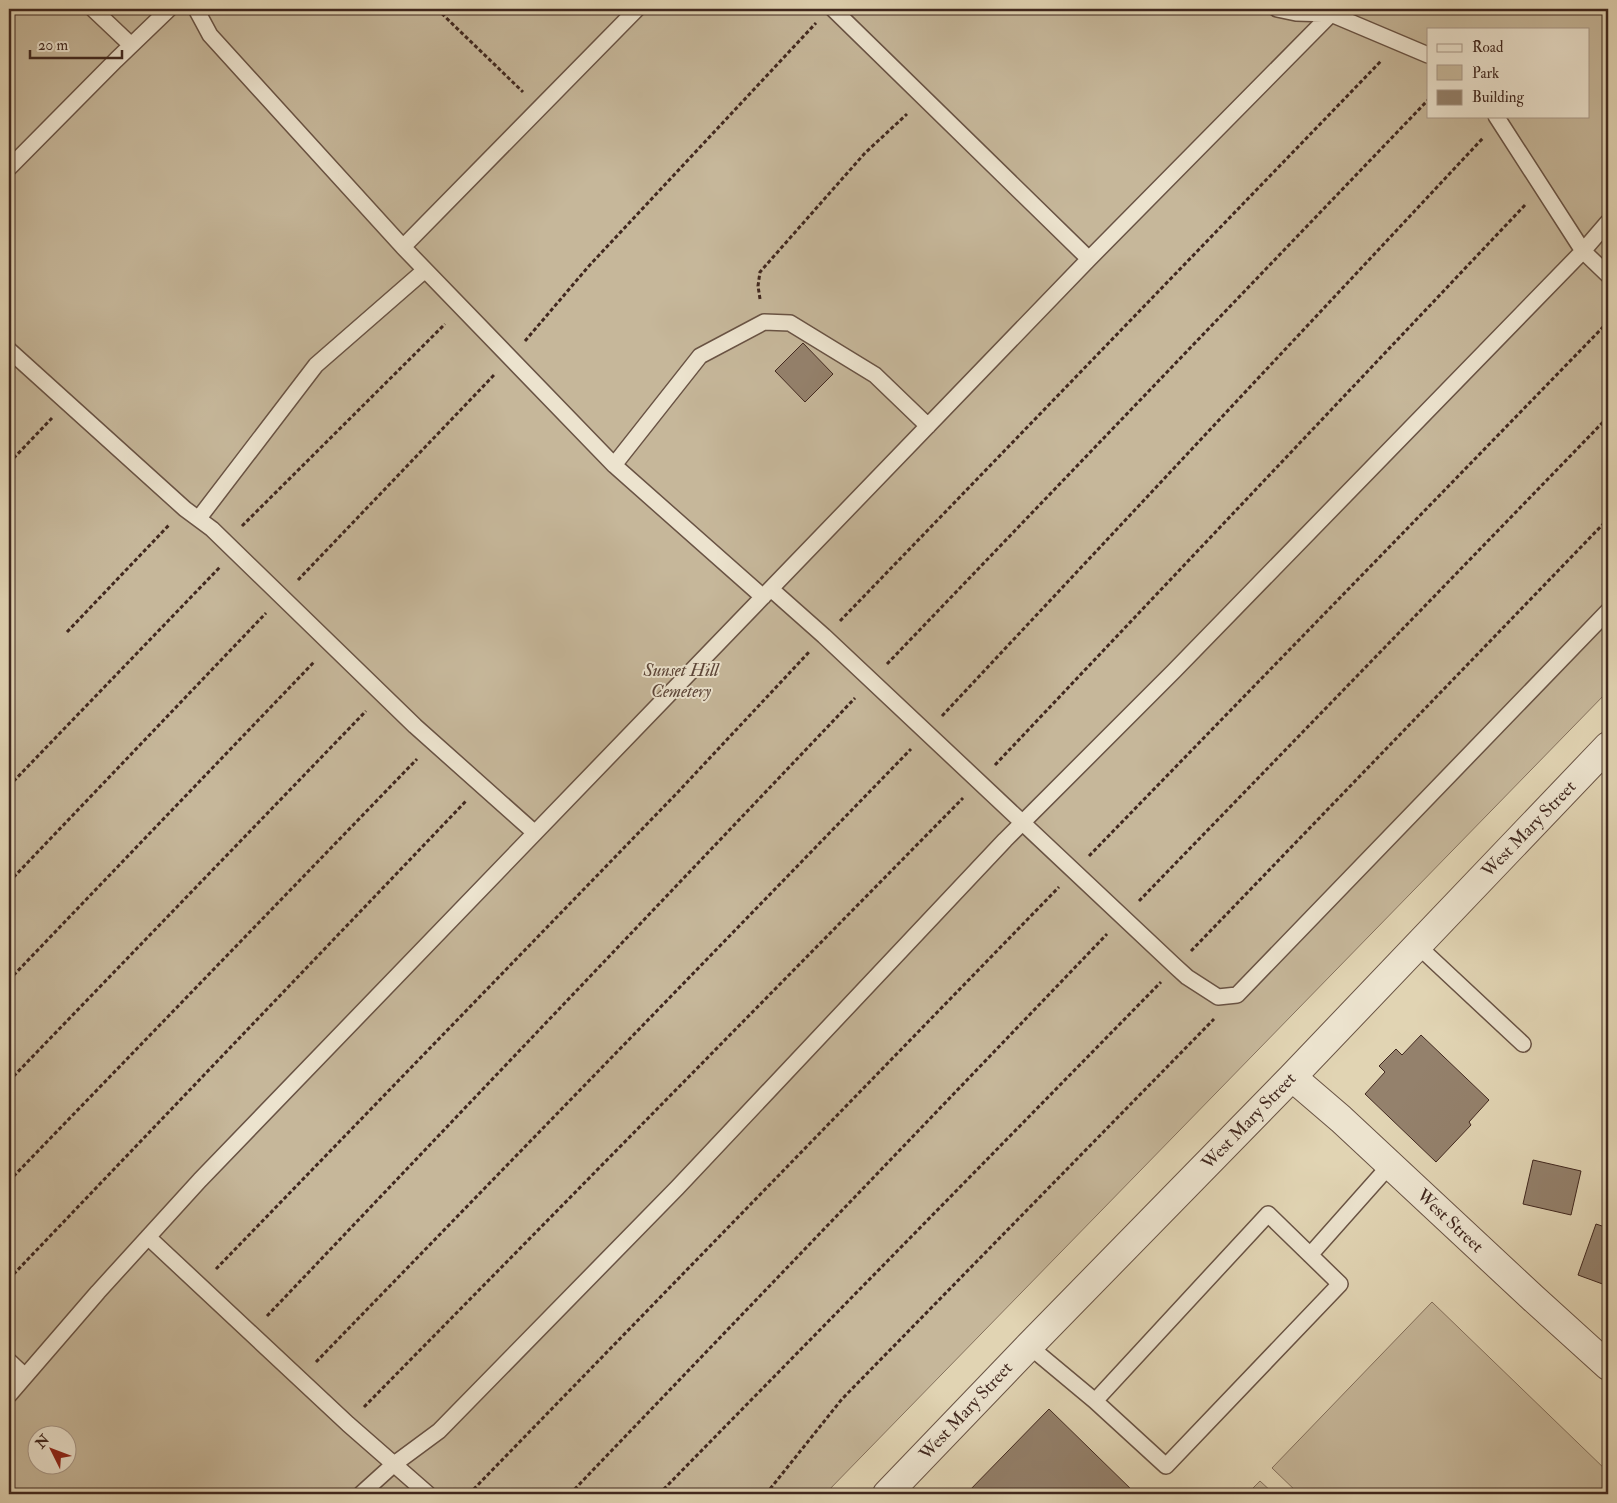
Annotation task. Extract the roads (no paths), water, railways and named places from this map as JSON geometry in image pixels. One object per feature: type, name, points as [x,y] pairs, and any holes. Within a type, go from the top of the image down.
[{"type":"street","name":"West Mary Street","points":[[887,1494],[1028,1346],[1292,1077],[1608,746]]},
{"type":"street","name":"West Street","points":[[1292,1077],[1341,1119],[1533,1298],[1607,1363]]},
{"type":"lane","points":[[93,9],[131,45]]},
{"type":"lane","points":[[9,168],[169,9]]},
{"type":"lane","points":[[196,9],[210,35],[403,247],[614,465],[767,593],[824,636],[1176,967],[1187,977],[1218,997],[1238,995],[1608,610]]},
{"type":"lane","points":[[403,247],[637,9]]},
{"type":"lane","points":[[833,9],[1090,259]]},
{"type":"lane","points":[[1277,9],[1296,13],[1333,11],[1427,55]]},
{"type":"lane","points":[[9,1395],[207,1173],[928,426],[1333,11]]},
{"type":"lane","points":[[1498,118],[1583,251],[1608,275]]},
{"type":"lane","points":[[361,1494],[393,1465],[439,1431],[678,1188],[1022,823],[1174,671],[1583,251],[1608,222]]},
{"type":"lane","points":[[199,518],[316,365],[425,270]]},
{"type":"lane","points":[[614,465],[700,356],[764,322],[790,323],[875,375],[928,426]]},
{"type":"lane","points":[[9,350],[185,509],[199,518],[231,547],[433,742],[535,833]]},
{"type":"lane","points":[[1418,946],[1523,1044]]},
{"type":"lane","points":[[1310,1255],[1390,1165]]},
{"type":"lane","points":[[1028,1346],[1095,1401],[1166,1466],[1340,1284],[1268,1214],[1095,1401]]},
{"type":"lane","points":[[148,1237],[348,1424],[428,1494]]},
{"type":"lane","points":[[9,1362],[25,1376]]},
{"type":"park label","name":"Sunset Hill Cemetery","points":[[681,680]]}]
